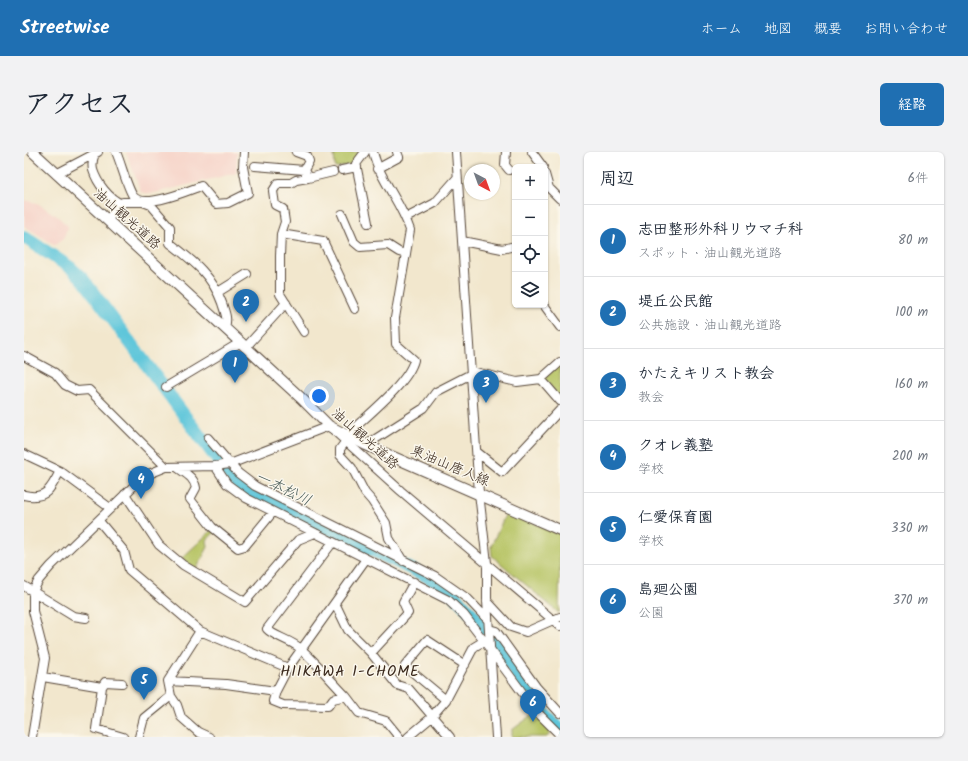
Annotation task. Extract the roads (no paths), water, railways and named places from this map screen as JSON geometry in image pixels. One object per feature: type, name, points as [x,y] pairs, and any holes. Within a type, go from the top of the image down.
[{"type":"main road","name":"油山観光道路","points":[[33,152],[225,327],[329,426]]},
{"type":"main road","name":"東油山唐人線","points":[[329,426],[346,438],[479,493],[560,530]]},
{"type":"street","points":[[116,152],[134,196],[151,205],[170,227],[170,242],[199,267],[218,292],[228,319],[225,327]]},
{"type":"street","points":[[97,153],[93,169],[113,201],[122,204],[157,200],[201,186],[216,204],[228,202],[248,193],[243,167],[244,152]]},
{"type":"street","points":[[296,152],[307,156],[309,161],[304,170]]},
{"type":"street","points":[[365,152],[356,164],[368,223]]},
{"type":"street","points":[[373,152],[377,169],[406,218],[410,230],[395,318],[396,344],[414,360],[412,369],[403,381],[346,438],[340,449],[340,455],[352,468],[365,492],[376,506],[386,523],[389,538],[403,561]]},
{"type":"street","points":[[377,169],[399,158],[396,152]]},
{"type":"street","points":[[456,152],[479,493],[487,563],[486,601],[490,631],[496,737]]},
{"type":"street","points":[[506,152],[505,165],[509,170]]},
{"type":"street","points":[[532,152],[540,164]]},
{"type":"street","points":[[56,174],[97,153]]},
{"type":"street","points":[[255,166],[304,170]]},
{"type":"street","points":[[342,170],[357,167]]},
{"type":"street","points":[[304,170],[308,178]]},
{"type":"street","points":[[304,332],[280,294],[281,234],[285,222],[283,209],[275,205],[273,191],[278,183],[291,183],[296,180],[333,172]]},
{"type":"street","points":[[406,218],[435,203],[457,178]]},
{"type":"street","points":[[548,182],[550,188],[560,199]]},
{"type":"street","points":[[107,220],[122,204]]},
{"type":"street","points":[[342,214],[354,242],[360,247],[388,245],[399,252],[406,254]]},
{"type":"street","points":[[281,234],[323,242],[355,309]]},
{"type":"street","points":[[462,241],[502,249],[512,247]]},
{"type":"street","points":[[218,292],[247,274]]},
{"type":"street","points":[[166,387],[243,345],[286,303]]},
{"type":"street","points":[[546,308],[560,327]]},
{"type":"street","points":[[24,356],[55,373],[65,385],[77,391],[89,390],[166,467]]},
{"type":"street","points":[[366,445],[424,408],[436,392],[471,373],[517,382],[541,379],[560,362]]},
{"type":"street","points":[[541,379],[560,401]]},
{"type":"street","points":[[477,452],[502,472],[560,410]]},
{"type":"street","points":[[32,737],[45,658],[32,611],[33,591],[39,580],[51,566],[76,540],[99,521],[110,508],[144,476],[166,467],[178,468],[228,464],[329,426]]},
{"type":"street","points":[[208,438],[228,464],[256,486],[435,576],[468,599],[488,620]]},
{"type":"street","name":"油山観光道路","points":[[346,438],[401,491],[557,619],[560,626]]},
{"type":"street","points":[[24,454],[60,472],[110,508]]},
{"type":"street","points":[[216,466],[227,484],[246,498],[448,600],[464,615],[536,711],[560,735]]},
{"type":"street","points":[[178,468],[193,478],[195,482],[196,488],[190,499],[212,527],[238,548],[245,546],[273,512]]},
{"type":"street","points":[[24,495],[34,497],[43,495],[53,484],[60,472]]},
{"type":"street","points":[[125,494],[159,545],[183,565],[246,602],[298,540],[315,533]]},
{"type":"street","points":[[99,521],[124,551],[129,570],[200,631],[288,668]]},
{"type":"street","points":[[333,542],[267,629],[269,632],[290,640],[301,649],[346,696],[359,713],[386,721],[399,737]]},
{"type":"street","points":[[346,696],[333,699],[328,706],[283,705],[273,701],[276,691],[288,668],[366,559]]},
{"type":"street","points":[[371,653],[408,613],[403,602],[414,582]]},
{"type":"street","points":[[24,586],[73,616],[86,618]]},
{"type":"street","points":[[486,601],[511,627],[526,632],[557,619]]},
{"type":"street","points":[[335,603],[348,630],[371,653],[397,685],[409,689],[450,737]]},
{"type":"street","points":[[200,631],[168,681],[171,696],[177,705],[181,717],[198,732],[209,737]]},
{"type":"street","points":[[490,631],[496,631],[537,688],[558,709]]},
{"type":"street","points":[[446,700],[405,666],[427,640],[465,665]]},
{"type":"street","points":[[408,737],[432,716],[446,700],[474,647],[484,641]]},
{"type":"street","points":[[42,677],[102,687]]},
{"type":"street","points":[[168,681],[226,684],[276,691]]},
{"type":"street","points":[[122,683],[105,682],[102,687],[96,729],[122,737]]},
{"type":"street","points":[[140,737],[144,718],[171,696]]},
{"type":"waterway","name":"一本松川","points":[[24,237],[71,268],[82,278],[225,470],[242,488],[428,577],[455,596],[476,618],[503,653],[539,709],[560,729]]},
{"type":"place","name":"堤丘公民館","points":[[246,322]]},
{"type":"place","name":"志田整形外科リウマチ科","points":[[235,383]]},
{"type":"place","name":"かたえキリスト教会","points":[[486,403]]},
{"type":"place","name":"クオレ義塾","points":[[141,499]]},
{"type":"place","name":"仁愛保育園","points":[[144,700]]},
{"type":"place","name":"島廻公園","points":[[533,722]]},
{"type":"district","name":"HIIKAWA 1-CHOME","points":[[350,672]]}]
